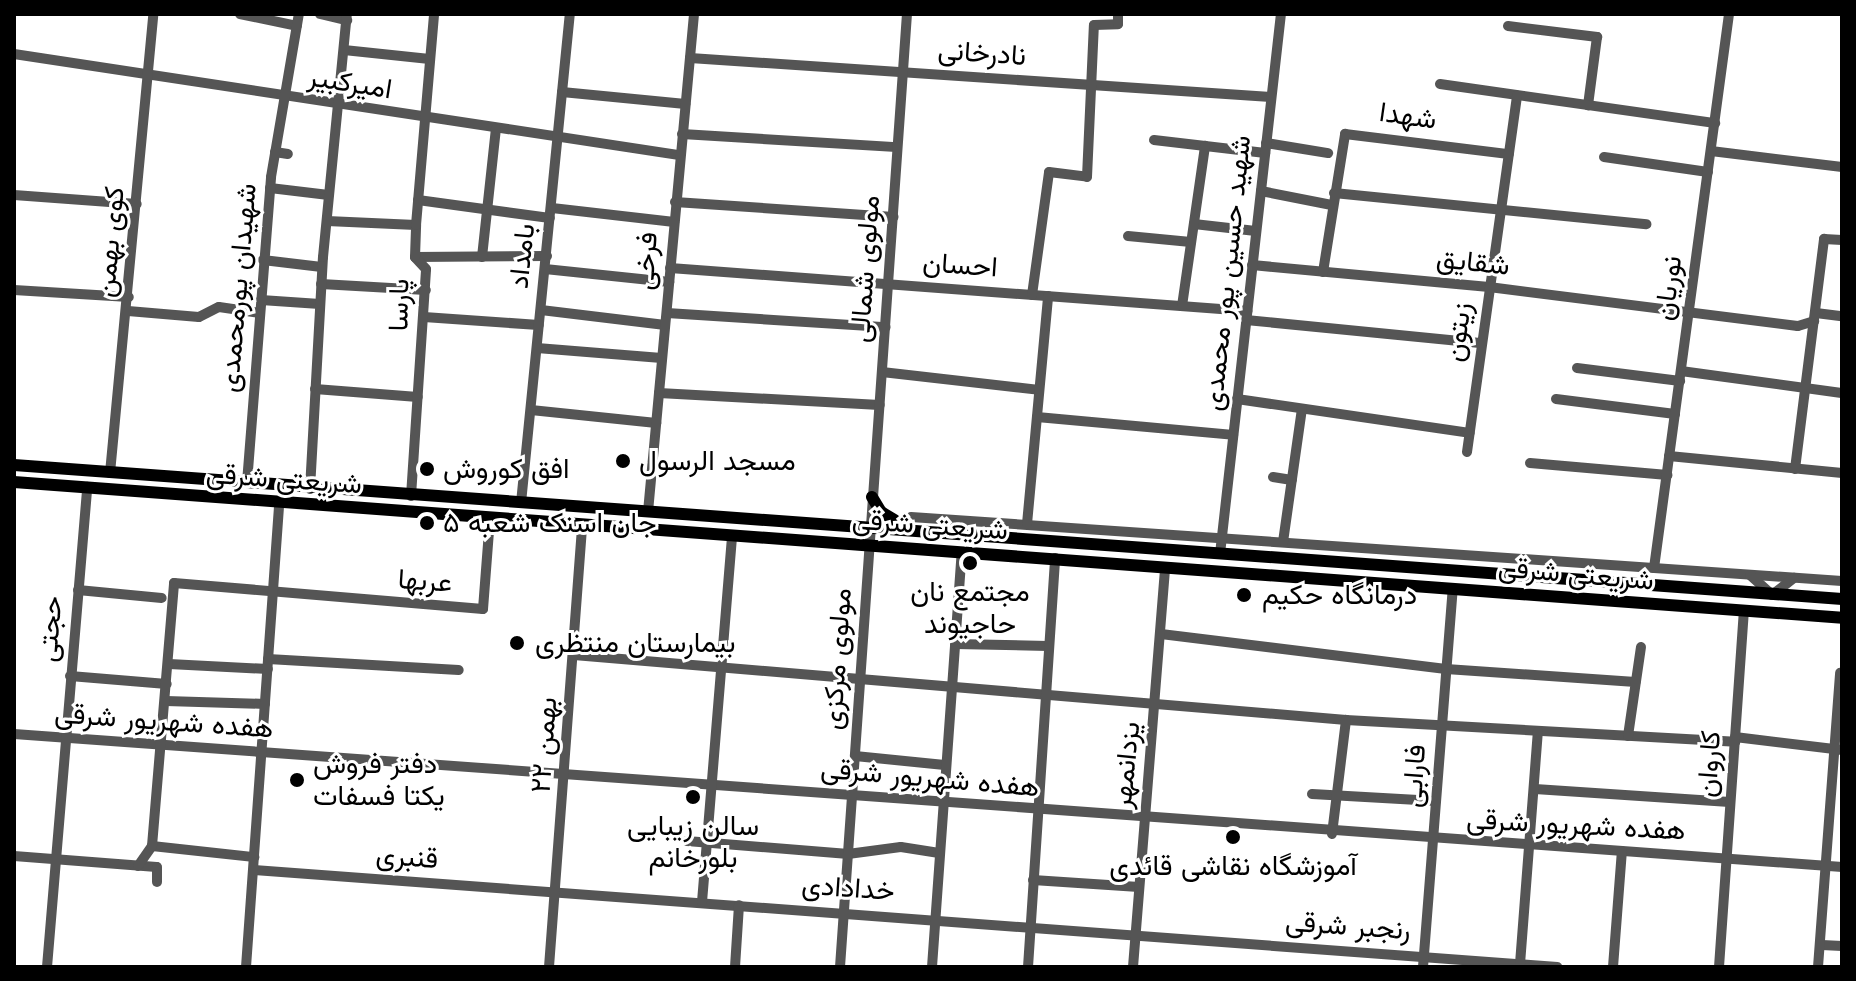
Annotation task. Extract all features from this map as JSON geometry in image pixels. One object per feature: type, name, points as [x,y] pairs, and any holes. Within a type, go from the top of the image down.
[{"type":"main road","name":"شریعتی شرقی","points":[[14,465],[1842,599]]},
{"type":"main road","name":"شریعتی شرقی","points":[[14,482],[1842,618]]},
{"type":"main road","points":[[872,497],[891,520],[914,531]]},
{"type":"main road","points":[[788,539],[794,531],[791,522]]},
{"type":"main road","points":[[932,550],[933,532]]},
{"type":"street","name":"کوی بهمن","points":[[110,473],[128,311],[153,14]]},
{"type":"street","points":[[240,14],[298,20]]},
{"type":"street","points":[[310,489],[322,267],[347,17],[320,14]]},
{"type":"street","name":"پارسا","points":[[411,496],[426,290],[426,269],[415,257],[416,225],[434,14]]},
{"type":"street","name":"بامداد","points":[[521,503],[570,14]]},
{"type":"street","name":"فرخی","points":[[648,512],[694,14]]},
{"type":"street","name":"مولوی شمالی","points":[[870,527],[907,14]]},
{"type":"street","points":[[1032,295],[1049,172],[1087,177],[1094,85],[1094,25],[1118,24],[1118,14]]},
{"type":"street","name":"شهید حسین پور محمدی","points":[[1220,554],[1281,14]]},
{"type":"street","name":"نوریان","points":[[1654,568],[1729,14]]},
{"type":"street","name":"شهیدان پورمحمدی","points":[[247,483],[270,188],[298,20]]},
{"type":"street","points":[[1508,26],[1597,37],[1588,105]]},
{"type":"street","points":[[344,50],[430,59]]},
{"type":"street","name":"امیرکبیر","points":[[14,54],[424,119],[679,155]]},
{"type":"street","name":"نادرخانی","points":[[690,58],[1271,97]]},
{"type":"street","points":[[1440,84],[1715,123]]},
{"type":"street","points":[[562,92],[685,104]]},
{"type":"street","name":"زیتون","points":[[1467,452],[1517,95]]},
{"type":"street","points":[[482,257],[496,129]]},
{"type":"street","points":[[682,134],[897,147]]},
{"type":"street","name":"شهدا","points":[[1323,272],[1345,134],[1509,154]]},
{"type":"street","points":[[1154,140],[1328,153]]},
{"type":"street","points":[[1182,306],[1205,146]]},
{"type":"street","points":[[1711,151],[1842,167]]},
{"type":"street","points":[[275,152],[288,154]]},
{"type":"street","points":[[1604,157],[1708,172]]},
{"type":"street","points":[[270,188],[329,195]]},
{"type":"street","points":[[1261,191],[1332,205]]},
{"type":"street","points":[[1334,193],[1646,224]]},
{"type":"street","points":[[14,195],[137,204]]},
{"type":"street","points":[[418,200],[488,209],[674,222]]},
{"type":"street","points":[[675,202],[893,217]]},
{"type":"street","points":[[327,221],[416,225]]},
{"type":"street","points":[[1194,224],[1256,231]]},
{"type":"street","points":[[1128,236],[1191,242]]},
{"type":"street","points":[[1795,469],[1824,239],[1842,240]]},
{"type":"street","points":[[415,257],[547,256]]},
{"type":"street","points":[[263,260],[322,267]]},
{"type":"street","name":"شقایق","points":[[1252,265],[1489,287],[1798,326],[1815,317],[1842,316]]},
{"type":"street","name":"احسان","points":[[670,268],[1182,306],[1480,343]]},
{"type":"street","points":[[545,269],[669,282]]},
{"type":"street","points":[[321,284],[426,290]]},
{"type":"street","points":[[14,290],[129,297]]},
{"type":"street","points":[[1027,524],[1048,296]]},
{"type":"street","points":[[261,300],[320,304]]},
{"type":"street","points":[[128,311],[199,317],[219,307],[260,313]]},
{"type":"street","points":[[541,310],[665,325]]},
{"type":"street","points":[[667,313],[886,327]]},
{"type":"street","points":[[424,317],[539,325]]},
{"type":"street","points":[[537,348],[662,358]]},
{"type":"street","points":[[1577,368],[1842,393]]},
{"type":"street","points":[[882,372],[1039,390]]},
{"type":"street","points":[[315,389],[418,397]]},
{"type":"street","points":[[659,393],[880,405]]},
{"type":"street","points":[[1237,399],[1470,433]]},
{"type":"street","points":[[1556,399],[1675,414]]},
{"type":"street","points":[[1283,542],[1302,409]]},
{"type":"street","points":[[531,410],[656,423]]},
{"type":"street","points":[[1037,417],[1233,435]]},
{"type":"street","points":[[1669,456],[1842,473]]},
{"type":"street","points":[[1530,463],[1667,475]]},
{"type":"street","points":[[1273,477],[1292,480]]},
{"type":"street","name":"حجتی","points":[[47,967],[87,487]]},
{"type":"street","points":[[246,967],[279,502]]},
{"type":"street","name":"شریعتی شرقی","points":[[911,517],[1842,581]]},
{"type":"street","name":"عربها","points":[[273,594],[483,609],[490,519]]},
{"type":"street","points":[[980,536],[981,521]]},
{"type":"street","name":"۲۲ بهمن","points":[[549,967],[566,774],[582,526]]},
{"type":"street","name":"مولوی مرکزی","points":[[840,967],[870,527]]},
{"type":"street","points":[[702,902],[732,536]]},
{"type":"street","points":[[932,967],[941,802],[962,552]]},
{"type":"street","points":[[1028,967],[1055,558]]},
{"type":"street","name":"یزدانمهر","points":[[1133,967],[1165,567]]},
{"type":"street","points":[[1749,575],[1772,595],[1794,578]]},
{"type":"street","points":[[138,866],[152,846],[163,745],[174,583],[273,594]]},
{"type":"street","name":"فارابی","points":[[1424,961],[1453,588]]},
{"type":"street","points":[[78,590],[162,598]]},
{"type":"street","name":"کاروان","points":[[1719,967],[1744,612]]},
{"type":"street","points":[[1161,634],[1446,669],[1636,682]]},
{"type":"street","points":[[955,644],[1048,646]]},
{"type":"street","points":[[1628,736],[1641,647]]},
{"type":"street","points":[[574,655],[1346,720],[1538,732],[1735,739],[1838,750]]},
{"type":"street","points":[[169,664],[459,670]]},
{"type":"street","points":[[1818,967],[1838,750],[1840,673]]},
{"type":"street","points":[[70,676],[167,684]]},
{"type":"street","points":[[166,701],[265,704]]},
{"type":"street","points":[[1332,834],[1346,720]]},
{"type":"street","points":[[1520,964],[1533,844],[1538,732]]},
{"type":"street","name":"هفده شهریور شرقی","points":[[14,734],[852,795],[1332,834],[1533,844],[1842,867]]},
{"type":"street","points":[[855,756],[945,765]]},
{"type":"street","points":[[1535,789],[1730,802]]},
{"type":"street","points":[[1312,794],[1436,801]]},
{"type":"street","points":[[1829,830],[1842,832]]},
{"type":"street","points":[[687,841],[848,854],[901,847],[938,853]]},
{"type":"street","points":[[152,846],[254,857]]},
{"type":"street","points":[[1613,967],[1622,851]]},
{"type":"street","points":[[14,856],[157,867],[157,882]]},
{"type":"street","name":"قنبری","points":[[254,870],[557,892]]},
{"type":"street","points":[[1033,880],[1139,887]]},
{"type":"street","name":"خدادادی","points":[[557,892],[1135,934]]},
{"type":"street","points":[[735,967],[739,905]]},
{"type":"street","name":"رنجبر شرقی","points":[[1135,934],[1424,961],[1557,967]]},
{"type":"street","points":[[1822,945],[1842,946]]},
{"type":"place","name":"مسجد الرسول","points":[[623,461]]},
{"type":"place","name":"افق کوروش","points":[[427,469]]},
{"type":"place","name":"جان اسنک شعبه ۵","points":[[427,523]]},
{"type":"place","name":"مجتمع نان حاجیوند","points":[[970,563]]},
{"type":"place","name":"درمانگاه حکیم","points":[[1244,595]]},
{"type":"place","name":"بیمارستان منتظری","points":[[517,643]]},
{"type":"place","name":"دفتر فروش یکتا فسفات","points":[[297,780]]},
{"type":"place","name":"سالن زیبایی بلورخانم","points":[[693,797]]},
{"type":"place","name":"آموزشگاه نقاشی قائدی","points":[[1233,837]]}]
